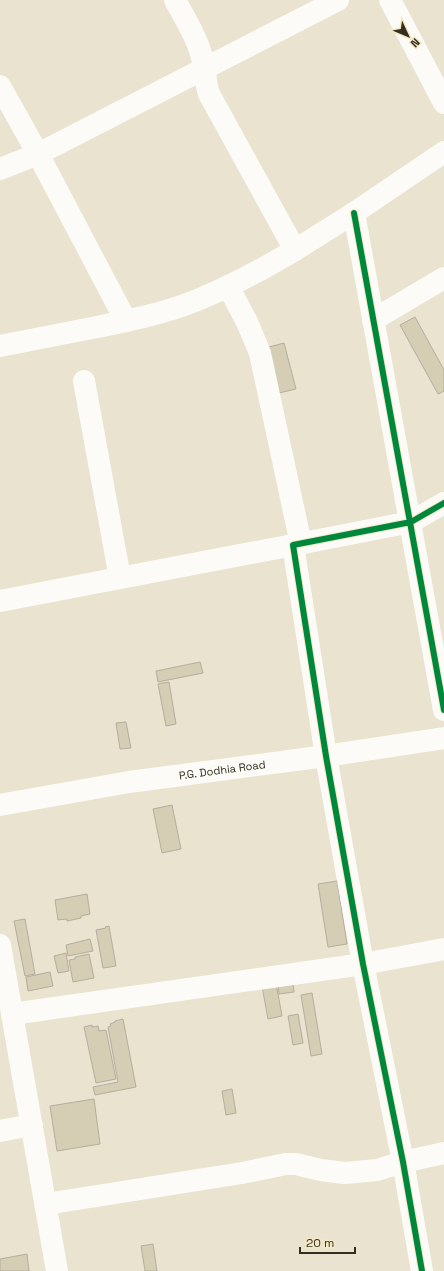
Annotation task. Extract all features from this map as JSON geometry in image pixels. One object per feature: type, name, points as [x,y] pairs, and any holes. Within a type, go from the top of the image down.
[{"type":"street","points":[[175,0],[202,55],[209,94],[295,250]]},
{"type":"street","points":[[0,169],[38,154],[338,0]]},
{"type":"street","points":[[390,0],[444,103]]},
{"type":"street","points":[[0,86],[38,154],[126,321]]},
{"type":"street","points":[[0,346],[126,321],[194,301],[269,266],[442,158]]},
{"type":"street","points":[[354,213],[444,710]]},
{"type":"street","points":[[373,320],[444,278]]},
{"type":"street","points":[[228,286],[247,322],[260,353],[297,544],[326,756],[363,964],[403,1162],[422,1271]]},
{"type":"street","points":[[84,381],[120,578]]},
{"type":"street","points":[[0,601],[411,522],[444,503]]},
{"type":"street","name":"P.G. Dodhia Road","points":[[0,805],[129,782],[326,756],[444,738]]},
{"type":"street","points":[[0,945],[57,1271]]},
{"type":"street","points":[[12,1014],[363,964],[444,949]]},
{"type":"street","points":[[0,1131],[32,1125]]},
{"type":"street","points":[[46,1204],[227,1176],[286,1164],[296,1164],[321,1170],[346,1173],[377,1170],[403,1162],[444,1153]]},
{"type":"building","points":[[415,317],[444,370],[444,391],[438,394],[400,325]]},
{"type":"building","points":[[284,343],[296,389],[279,393],[269,347]]},
{"type":"building","points":[[200,662],[203,673],[158,682],[156,671]]},
{"type":"building","points":[[169,682],[176,724],[166,726],[158,684]]},
{"type":"building","points":[[126,722],[131,748],[120,749],[116,723]]},
{"type":"building","points":[[172,805],[181,849],[162,853],[153,809]]},
{"type":"building","points":[[337,881],[347,944],[328,947],[318,884]]},
{"type":"building","points":[[87,894],[90,914],[81,916],[81,918],[67,921],[67,919],[58,920],[55,900]]},
{"type":"building","points":[[25,919],[35,974],[25,976],[14,921]]},
{"type":"building","points":[[109,926],[116,966],[103,968],[96,930]]},
{"type":"building","points":[[90,939],[93,951],[68,956],[66,945]]},
{"type":"building","points":[[66,953],[69,971],[58,973],[54,956]]},
{"type":"building","points":[[89,954],[94,978],[73,982],[69,960]]},
{"type":"building","points":[[50,972],[53,986],[28,991],[26,977]]},
{"type":"building","points":[[293,982],[294,992],[279,994],[278,984]]},
{"type":"building","points":[[276,983],[282,1016],[268,1019],[262,986]]},
{"type":"building","points":[[312,993],[322,1054],[311,1056],[301,995]]},
{"type":"building","points":[[298,1014],[303,1043],[293,1045],[288,1016]]},
{"type":"building","points":[[123,1019],[136,1087],[95,1095],[93,1087],[118,1082],[108,1027],[115,1021]]},
{"type":"building","points":[[92,1025],[92,1027],[98,1026],[99,1031],[106,1030],[116,1079],[96,1083],[84,1027]]},
{"type":"building","points":[[232,1089],[236,1113],[226,1115],[222,1091]]},
{"type":"building","points":[[94,1099],[100,1144],[57,1151],[50,1106]]},
{"type":"building","points":[[153,1244],[157,1271],[145,1271],[141,1246]]},
{"type":"building","points":[[27,1254],[29,1271],[0,1271],[0,1259]]},
{"type":"cycle path","points":[[354,213],[444,710]]},
{"type":"cycle path","points":[[422,1271],[403,1162],[363,964],[326,756],[293,545],[411,522],[444,503]]}]
